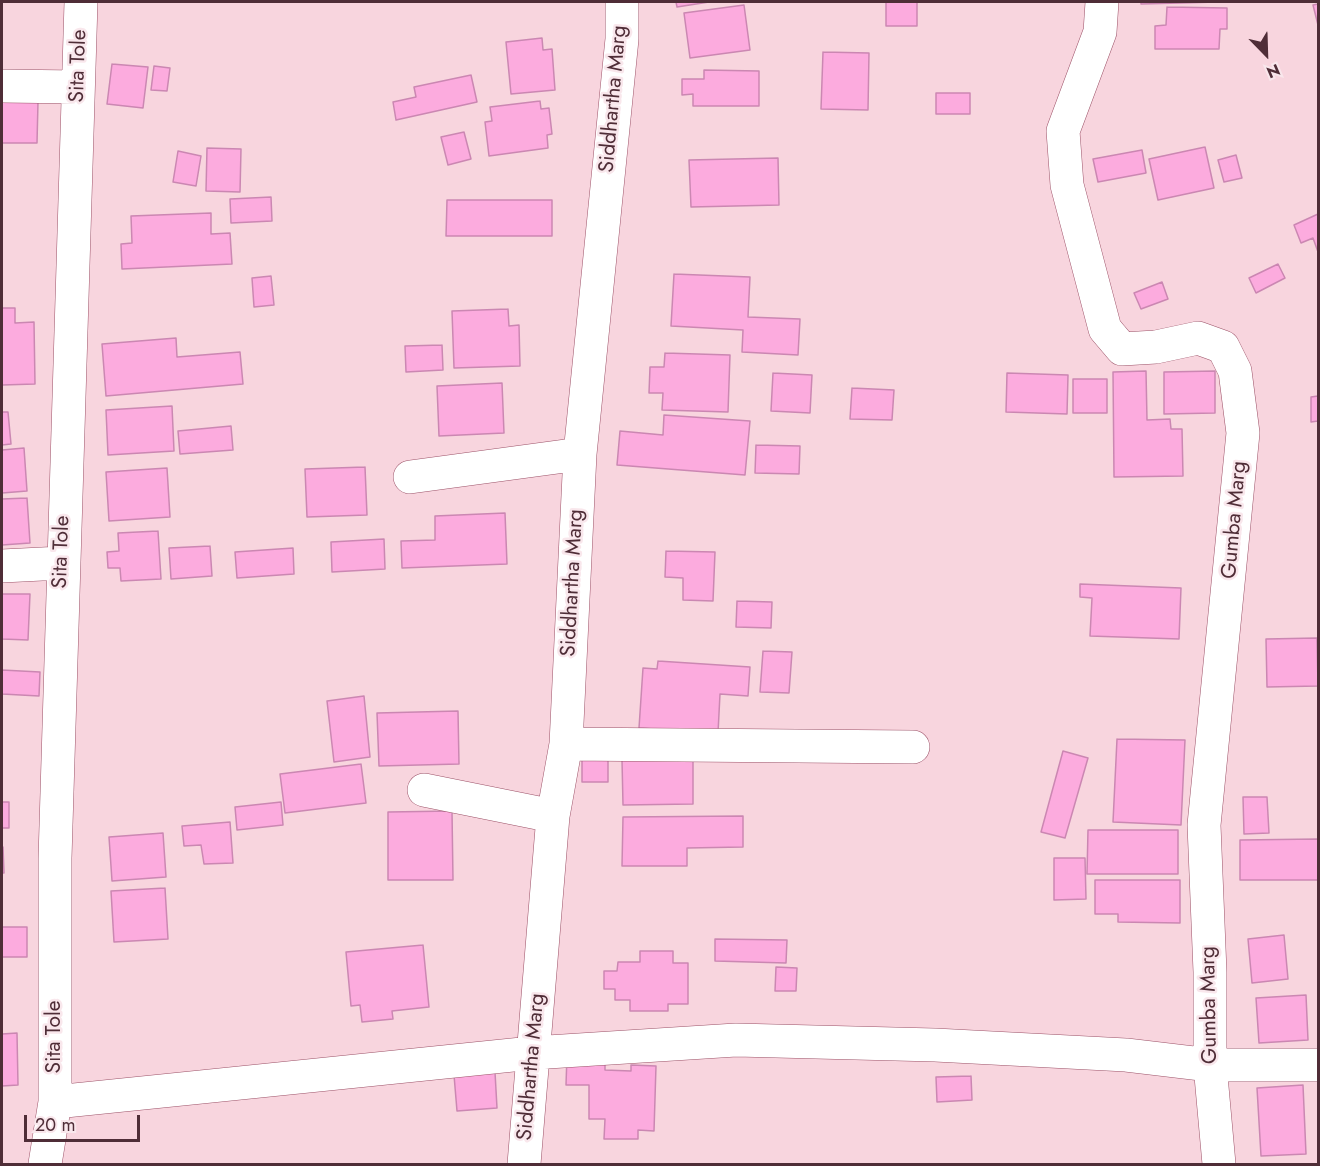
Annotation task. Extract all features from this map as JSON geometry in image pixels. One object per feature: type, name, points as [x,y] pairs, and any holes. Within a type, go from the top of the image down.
[{"type":"street","name":"Sita Tole","points":[[45,1164],[55,1102],[55,858],[62,563],[81,2]]},
{"type":"street","name":"Siddhartha Marg","points":[[524,1164],[552,816],[566,744],[580,454],[622,39],[622,2]]},
{"type":"street","name":"Gumba Marg","points":[[1102,2],[1100,32],[1063,131],[1067,185],[1105,329],[1122,350],[1156,347],[1198,338],[1223,347],[1235,371],[1243,433],[1204,825],[1210,972],[1210,1065],[1219,1164]]},
{"type":"street","points":[[2,86],[78,87]]},
{"type":"street","points":[[411,477],[580,454]]},
{"type":"street","points":[[2,566],[62,563]]},
{"type":"street","points":[[566,744],[913,747]]},
{"type":"street","points":[[424,790],[552,816]]},
{"type":"street","points":[[55,1102],[532,1053],[736,1040],[935,1045],[1126,1055],[1210,1065],[1318,1065]]},
{"type":"building","points":[[676,2],[709,2],[677,7]]},
{"type":"building","points":[[886,2],[917,2],[917,26],[886,26]]},
{"type":"building","points":[[1141,2],[1218,2],[1141,4]]},
{"type":"building","points":[[1318,4],[1318,25],[1313,5]]},
{"type":"building","points":[[744,5],[750,50],[690,58],[684,13]]},
{"type":"building","points":[[1167,7],[1227,8],[1227,29],[1220,29],[1219,49],[1155,49],[1155,26],[1166,25]]},
{"type":"building","points":[[542,38],[543,50],[552,49],[555,90],[511,94],[506,42]]},
{"type":"building","points":[[823,52],[869,53],[868,110],[821,109]]},
{"type":"building","points":[[112,64],[148,67],[143,108],[107,104]]},
{"type":"building","points":[[154,66],[170,68],[167,91],[151,90]]},
{"type":"building","points":[[704,70],[759,71],[759,106],[693,106],[693,94],[682,95],[682,79],[704,79]]},
{"type":"building","points":[[471,75],[477,102],[396,120],[393,102],[416,97],[414,87]]},
{"type":"building","points":[[936,93],[970,93],[970,114],[936,114]]},
{"type":"building","points":[[540,101],[541,109],[549,108],[552,134],[547,135],[548,148],[489,156],[485,122],[492,121],[490,107]]},
{"type":"building","points":[[2,102],[38,102],[37,143],[2,143]]},
{"type":"building","points":[[464,132],[471,159],[448,165],[441,137]]},
{"type":"building","points":[[1205,147],[1214,188],[1158,200],[1149,159]]},
{"type":"building","points":[[207,148],[241,149],[240,192],[206,191]]},
{"type":"building","points":[[1142,150],[1146,173],[1098,182],[1093,159]]},
{"type":"building","points":[[178,151],[201,156],[196,186],[173,182]]},
{"type":"building","points":[[1236,155],[1242,178],[1224,182],[1218,160]]},
{"type":"building","points":[[778,158],[779,205],[691,207],[689,160]]},
{"type":"building","points":[[271,197],[272,221],[231,223],[230,199]]},
{"type":"building","points":[[447,200],[552,200],[552,236],[446,236]]},
{"type":"building","points":[[211,213],[211,234],[230,233],[232,264],[122,269],[121,244],[132,243],[131,216]]},
{"type":"building","points":[[1318,214],[1318,252],[1313,238],[1301,243],[1294,225]]},
{"type":"building","points":[[1278,264],[1285,278],[1256,293],[1249,278]]},
{"type":"building","points":[[674,274],[750,277],[748,317],[800,319],[798,355],[742,352],[743,330],[671,326]]},
{"type":"building","points":[[271,276],[274,305],[254,307],[252,278]]},
{"type":"building","points":[[1162,282],[1168,299],[1141,309],[1134,293]]},
{"type":"building","points":[[2,308],[15,308],[15,323],[34,322],[35,384],[2,385]]},
{"type":"building","points":[[508,309],[509,326],[519,325],[520,366],[454,368],[452,311]]},
{"type":"building","points":[[176,338],[177,357],[240,352],[243,384],[106,396],[102,344]]},
{"type":"building","points":[[442,345],[443,370],[406,372],[405,346]]},
{"type":"building","points":[[665,353],[730,355],[728,412],[662,410],[663,393],[649,393],[650,367],[664,367]]},
{"type":"building","points":[[1146,371],[1147,420],[1170,419],[1171,429],[1182,429],[1183,476],[1114,477],[1113,372]]},
{"type":"building","points":[[1215,371],[1215,413],[1164,414],[1164,372]]},
{"type":"building","points":[[773,373],[812,375],[810,413],[771,411]]},
{"type":"building","points":[[1007,373],[1068,375],[1067,414],[1006,412]]},
{"type":"building","points":[[1073,379],[1107,379],[1107,413],[1073,413]]},
{"type":"building","points":[[502,383],[504,433],[439,436],[437,386]]},
{"type":"building","points":[[852,388],[894,390],[892,420],[850,419]]},
{"type":"building","points":[[1318,396],[1318,421],[1311,422],[1311,397]]},
{"type":"building","points":[[172,406],[174,451],[108,455],[106,410]]},
{"type":"building","points":[[2,412],[8,412],[11,444],[2,445]]},
{"type":"building","points":[[664,415],[750,421],[745,475],[617,465],[620,431],[663,435]]},
{"type":"building","points":[[231,426],[233,450],[180,454],[178,431]]},
{"type":"building","points":[[756,445],[800,446],[799,474],[755,473]]},
{"type":"building","points":[[24,448],[27,491],[2,493],[2,450]]},
{"type":"building","points":[[365,467],[367,515],[307,517],[305,469]]},
{"type":"building","points":[[167,468],[170,517],[109,521],[106,472]]},
{"type":"building","points":[[27,498],[30,543],[2,545],[2,499]]},
{"type":"building","points":[[505,513],[507,564],[402,568],[401,541],[435,540],[435,516]]},
{"type":"building","points":[[158,531],[161,579],[121,581],[120,568],[108,568],[107,552],[119,551],[118,533]]},
{"type":"building","points":[[384,539],[385,569],[332,572],[331,542]]},
{"type":"building","points":[[210,546],[212,576],[171,579],[169,548]]},
{"type":"building","points":[[293,548],[294,574],[237,578],[235,552]]},
{"type":"building","points":[[666,551],[715,552],[713,601],[683,600],[683,578],[665,577]]},
{"type":"building","points":[[1080,584],[1181,588],[1179,639],[1090,636],[1092,598],[1080,597]]},
{"type":"building","points":[[2,594],[30,594],[28,640],[2,639]]},
{"type":"building","points":[[737,601],[772,602],[771,628],[736,627]]},
{"type":"building","points":[[1317,638],[1318,686],[1267,687],[1266,639]]},
{"type":"building","points":[[763,651],[792,652],[789,693],[760,692]]},
{"type":"building","points":[[658,661],[750,667],[748,696],[720,694],[718,733],[639,728],[643,668],[657,669]]},
{"type":"building","points":[[2,670],[40,672],[39,696],[2,694]]},
{"type":"building","points":[[364,696],[370,757],[334,762],[327,701]]},
{"type":"building","points":[[458,711],[459,764],[379,766],[377,713]]},
{"type":"building","points":[[1117,739],[1185,740],[1181,825],[1113,822]]},
{"type":"building","points":[[1063,751],[1088,758],[1065,838],[1041,832]]},
{"type":"building","points":[[582,753],[608,753],[608,782],[582,782]]},
{"type":"building","points":[[693,759],[693,804],[623,805],[622,760]]},
{"type":"building","points":[[361,764],[366,803],[285,813],[280,774]]},
{"type":"building","points":[[1243,797],[1267,797],[1269,833],[1244,834]]},
{"type":"building","points":[[2,802],[9,802],[9,828],[2,828]]},
{"type":"building","points":[[281,802],[283,825],[237,830],[235,807]]},
{"type":"building","points":[[452,811],[453,880],[388,880],[388,812]]},
{"type":"building","points":[[743,816],[743,847],[687,848],[687,866],[622,866],[623,817]]},
{"type":"building","points":[[230,822],[233,863],[204,864],[201,845],[184,846],[182,826]]},
{"type":"building","points":[[1088,830],[1178,830],[1178,874],[1087,874]]},
{"type":"building","points":[[163,833],[166,877],[112,881],[109,837]]},
{"type":"building","points":[[1318,839],[1318,880],[1240,880],[1240,840]]},
{"type":"building","points":[[3,847],[4,873],[2,873]]},
{"type":"building","points":[[1054,858],[1085,858],[1086,899],[1054,900]]},
{"type":"building","points":[[1095,880],[1180,880],[1180,923],[1118,922],[1118,914],[1095,914]]},
{"type":"building","points":[[165,888],[168,939],[114,942],[111,891]]},
{"type":"building","points":[[2,927],[27,927],[27,957],[2,957]]},
{"type":"building","points":[[1284,935],[1288,979],[1252,983],[1248,939]]},
{"type":"building","points":[[715,939],[787,940],[786,963],[715,961]]},
{"type":"building","points":[[423,945],[429,1007],[392,1011],[393,1019],[362,1022],[360,1005],[351,1006],[346,952]]},
{"type":"building","points":[[640,951],[673,951],[673,963],[688,963],[688,1004],[668,1004],[668,1011],[630,1011],[630,1000],[615,1000],[615,989],[604,989],[604,971],[617,971],[618,962],[640,962]]},
{"type":"building","points":[[776,967],[797,968],[796,991],[775,991]]},
{"type":"building","points":[[1306,995],[1308,1040],[1259,1043],[1256,998]]},
{"type":"building","points":[[17,1033],[18,1085],[2,1086],[2,1034]]},
{"type":"building","points":[[567,1055],[605,1056],[605,1070],[631,1071],[631,1065],[656,1066],[654,1131],[638,1130],[638,1139],[604,1139],[605,1119],[589,1119],[589,1085],[566,1085]]},
{"type":"building","points":[[495,1072],[497,1108],[457,1111],[454,1075]]},
{"type":"building","points":[[971,1076],[972,1100],[937,1102],[936,1077]]},
{"type":"building","points":[[1303,1085],[1306,1154],[1261,1156],[1257,1088]]}]
